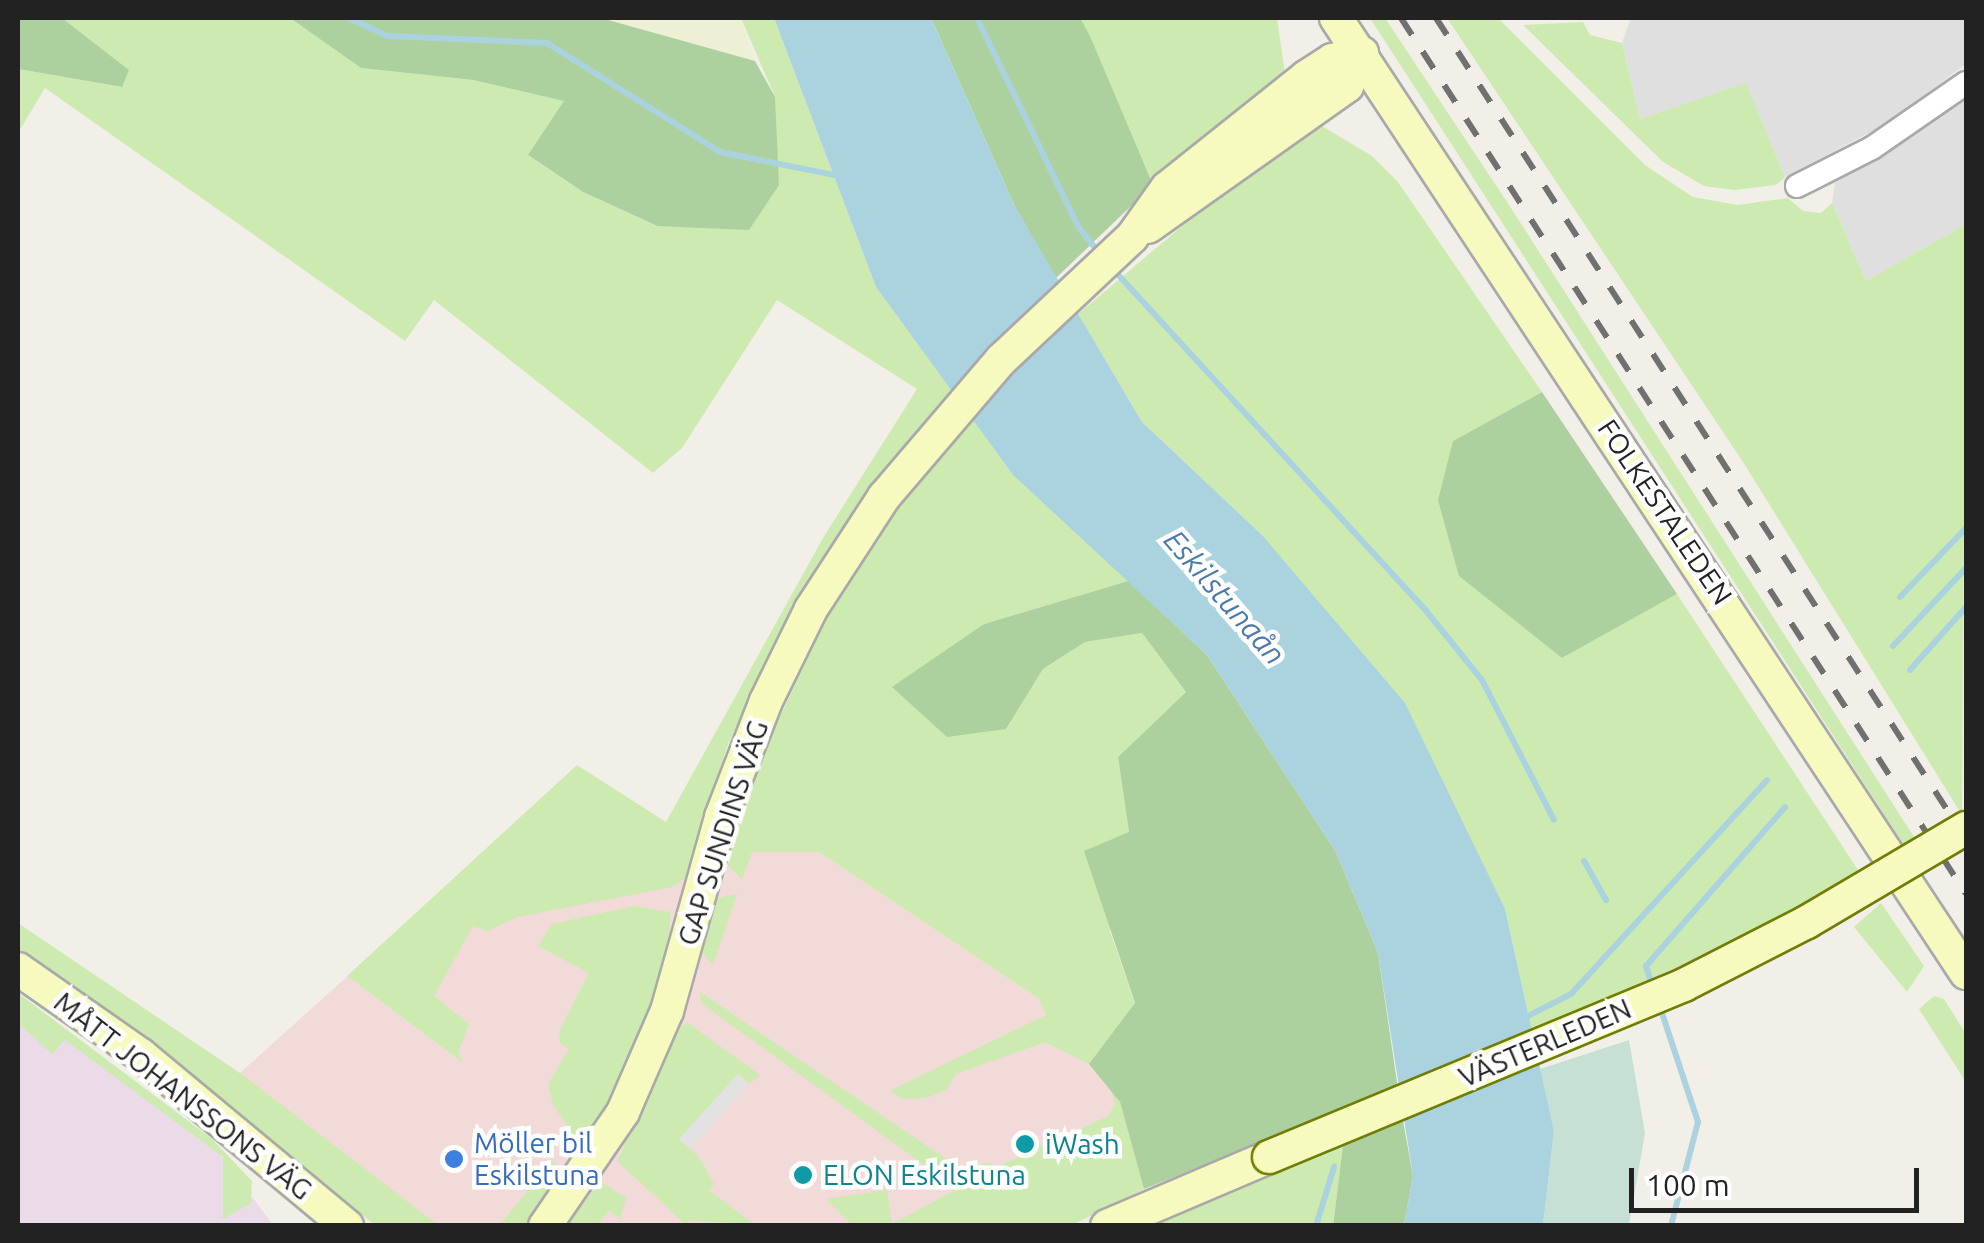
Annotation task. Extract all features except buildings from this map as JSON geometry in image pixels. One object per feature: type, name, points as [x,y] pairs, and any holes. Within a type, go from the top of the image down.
[{"type":"main road","name":"FOLKESTALEDEN","points":[[1336,18],[1966,972]]},
{"type":"main road","name":"GAP SUNDINS VÄG","points":[[544,1226],[623,1112],[657,1039],[722,817],[796,639],[862,529],[938,430],[1124,245],[1347,86],[1362,53]]},
{"type":"main road","name":"VÄSTERLEDEN","points":[[1106,1226],[1684,984],[1807,922],[1966,828]]},
{"type":"main road","name":"MÅTT JOHANSSONS VÄG","points":[[18,969],[141,1055],[346,1226]]},
{"type":"street","points":[[1797,186],[1872,148],[1966,83]]},
{"type":"shaded area","points":[[1631,18],[1966,18],[1966,64],[1882,126],[1785,177],[1746,84],[1640,119],[1622,43]]},
{"type":"shaded area","points":[[1966,99],[1966,224],[1866,281],[1832,203],[1835,183]]},
{"type":"shaded area","points":[[492,846],[673,887],[728,848],[819,852],[1039,999],[1120,1102],[1144,1189],[1072,1225],[375,1225],[240,1115],[240,1073]]},
{"type":"shaded area","points":[[18,1000],[220,1154],[273,1225],[18,1225]]},
{"type":"shaded area","points":[[738,1074],[749,1084],[690,1149],[679,1139]]},
{"type":"green space","points":[[18,18],[62,18],[129,70],[122,87],[18,69]]},
{"type":"green space","points":[[62,18],[290,18],[361,68],[473,80],[565,101],[529,156],[583,192],[656,226],[701,225],[775,97],[741,18],[774,18],[876,287],[952,391],[898,455],[784,624],[727,747],[686,878],[673,887],[517,917],[487,931],[473,926],[434,996],[469,1024],[458,1052],[463,1063],[347,976],[577,765],[666,822],[823,538],[917,389],[777,300],[682,448],[653,473],[434,300],[405,341],[45,88],[18,133],[18,69],[121,87],[129,70]]},
{"type":"green space","points":[[290,18],[601,18],[755,61],[775,97],[779,185],[749,230],[657,226],[583,192],[528,155],[564,101],[473,80],[361,68]]},
{"type":"green space","points":[[601,18],[741,18],[755,61]]},
{"type":"green space","points":[[931,18],[1080,18],[1090,36],[1153,185],[1056,278],[1015,207]]},
{"type":"green space","points":[[1080,18],[1277,18],[1285,74],[1153,185]]},
{"type":"green space","points":[[1370,18],[1385,18],[1916,840],[1905,847]]},
{"type":"green space","points":[[1447,18],[1498,18],[1645,165],[1693,197],[1738,205],[1788,198],[1803,211],[1821,213],[1832,203],[1866,281],[1966,224],[1962,815],[1743,462]]},
{"type":"green space","points":[[1583,22],[1590,35],[1622,43],[1640,119],[1746,83],[1785,177],[1776,185],[1734,190],[1704,186],[1663,162],[1523,25]]},
{"type":"green space","points":[[1322,126],[1372,156],[1398,182],[1542,392],[1453,441],[1562,658],[1677,594],[1862,876],[1715,955],[1532,1032],[1505,909],[1262,535],[1142,422],[1078,314],[1193,217]]},
{"type":"green space","points":[[1542,392],[1677,594],[1562,658],[1459,576],[1438,500],[1453,441]]},
{"type":"green space","points":[[971,417],[1013,475],[1128,581],[984,624],[1006,729],[1043,669],[1085,642],[1142,633],[1186,692],[1118,757],[1129,832],[1110,931],[1135,1004],[1089,1064],[1045,1042],[956,1074],[946,1090],[926,1098],[903,1099],[889,1091],[1046,1015],[1039,999],[819,852],[752,852],[742,880],[724,861],[775,727],[827,617],[890,518]]},
{"type":"green space","points":[[1128,581],[1207,655],[1336,852],[1378,953],[1398,1089],[1144,1189],[1120,1102],[1089,1064],[1135,1003],[1084,851],[1129,832],[1118,757],[1186,692],[1142,633],[1085,642],[1043,669],[1006,729],[947,737],[892,687],[984,624]]},
{"type":"green space","points":[[737,894],[713,965],[702,952],[712,907],[717,898]]},
{"type":"green space","points":[[1881,903],[1924,966],[1907,992],[1854,927]]},
{"type":"green space","points":[[634,906],[670,912],[669,953],[637,1047],[587,1138],[577,1140],[553,1105],[548,1084],[569,1049],[559,1042],[560,1029],[589,973],[538,946],[552,924]]},
{"type":"green space","points":[[18,923],[240,1073],[438,1225],[375,1225],[149,1040],[18,949]]},
{"type":"green space","points":[[700,992],[961,1169],[990,1162],[995,1168],[1108,1116],[1115,1104],[1111,1090],[1120,1102],[1144,1189],[1072,1225],[852,1225],[826,1199],[887,1190],[892,1224],[957,1189],[701,1003]]},
{"type":"green space","points":[[18,993],[211,1138],[252,1181],[251,1203],[223,1219],[223,1157],[65,1040],[52,1054],[18,1023]]},
{"type":"green space","points":[[1934,996],[1944,999],[1966,1034],[1966,1082],[1919,1009]]},
{"type":"green space","points":[[688,1023],[760,1075],[749,1084],[738,1074],[680,1139],[699,1157],[714,1184],[709,1190],[755,1225],[690,1220],[686,1225],[617,1161],[679,1027]]},
{"type":"green space","points":[[1629,1040],[1645,1133],[1629,1225],[1543,1225],[1554,1131],[1540,1069]]},
{"type":"green space","points":[[1403,1121],[1413,1176],[1404,1225],[1333,1226],[1343,1145]]},
{"type":"green space","points":[[1343,1145],[1333,1225],[1147,1226],[1228,1191]]},
{"type":"green space","points":[[552,1160],[566,1173],[554,1194],[527,1225],[499,1226]]},
{"type":"green space","points":[[602,1182],[626,1198],[620,1219],[609,1211],[597,1225],[563,1226]]},
{"type":"water","name":"Eskilstunaån","points":[[774,18],[931,18],[1015,207],[1142,422],[1262,535],[1405,703],[1505,909],[1554,1131],[1543,1225],[1404,1225],[1413,1176],[1378,953],[1336,852],[1207,655],[1013,475],[876,287]]},
{"type":"waterway","points":[[348,18],[388,36],[547,43],[720,152],[839,176]]},
{"type":"waterway","points":[[977,18],[1079,228],[1101,255]]},
{"type":"waterway","points":[[1112,268],[1423,607],[1482,680],[1554,820]]},
{"type":"waterway","points":[[1900,597],[1966,528]]},
{"type":"waterway","points":[[1893,646],[1966,568]]},
{"type":"waterway","points":[[1910,670],[1966,607]]},
{"type":"waterway","points":[[1524,1018],[1571,994],[1767,780]]},
{"type":"waterway","points":[[1653,988],[1646,966],[1785,807]]},
{"type":"waterway","points":[[1584,861],[1606,900]]},
{"type":"waterway","points":[[1659,1004],[1698,1122],[1671,1226]]},
{"type":"waterway","points":[[1316,1226],[1334,1167]]},
{"type":"railway","points":[[1401,18],[1966,894]]},
{"type":"railway","points":[[1436,18],[1966,839]]},
{"type":"place","name":"iWash","points":[[1025,1144]]},
{"type":"place","name":"Möller bil Eskilstuna","points":[[454,1159]]},
{"type":"place","name":"ELON Eskilstuna","points":[[803,1175]]}]
